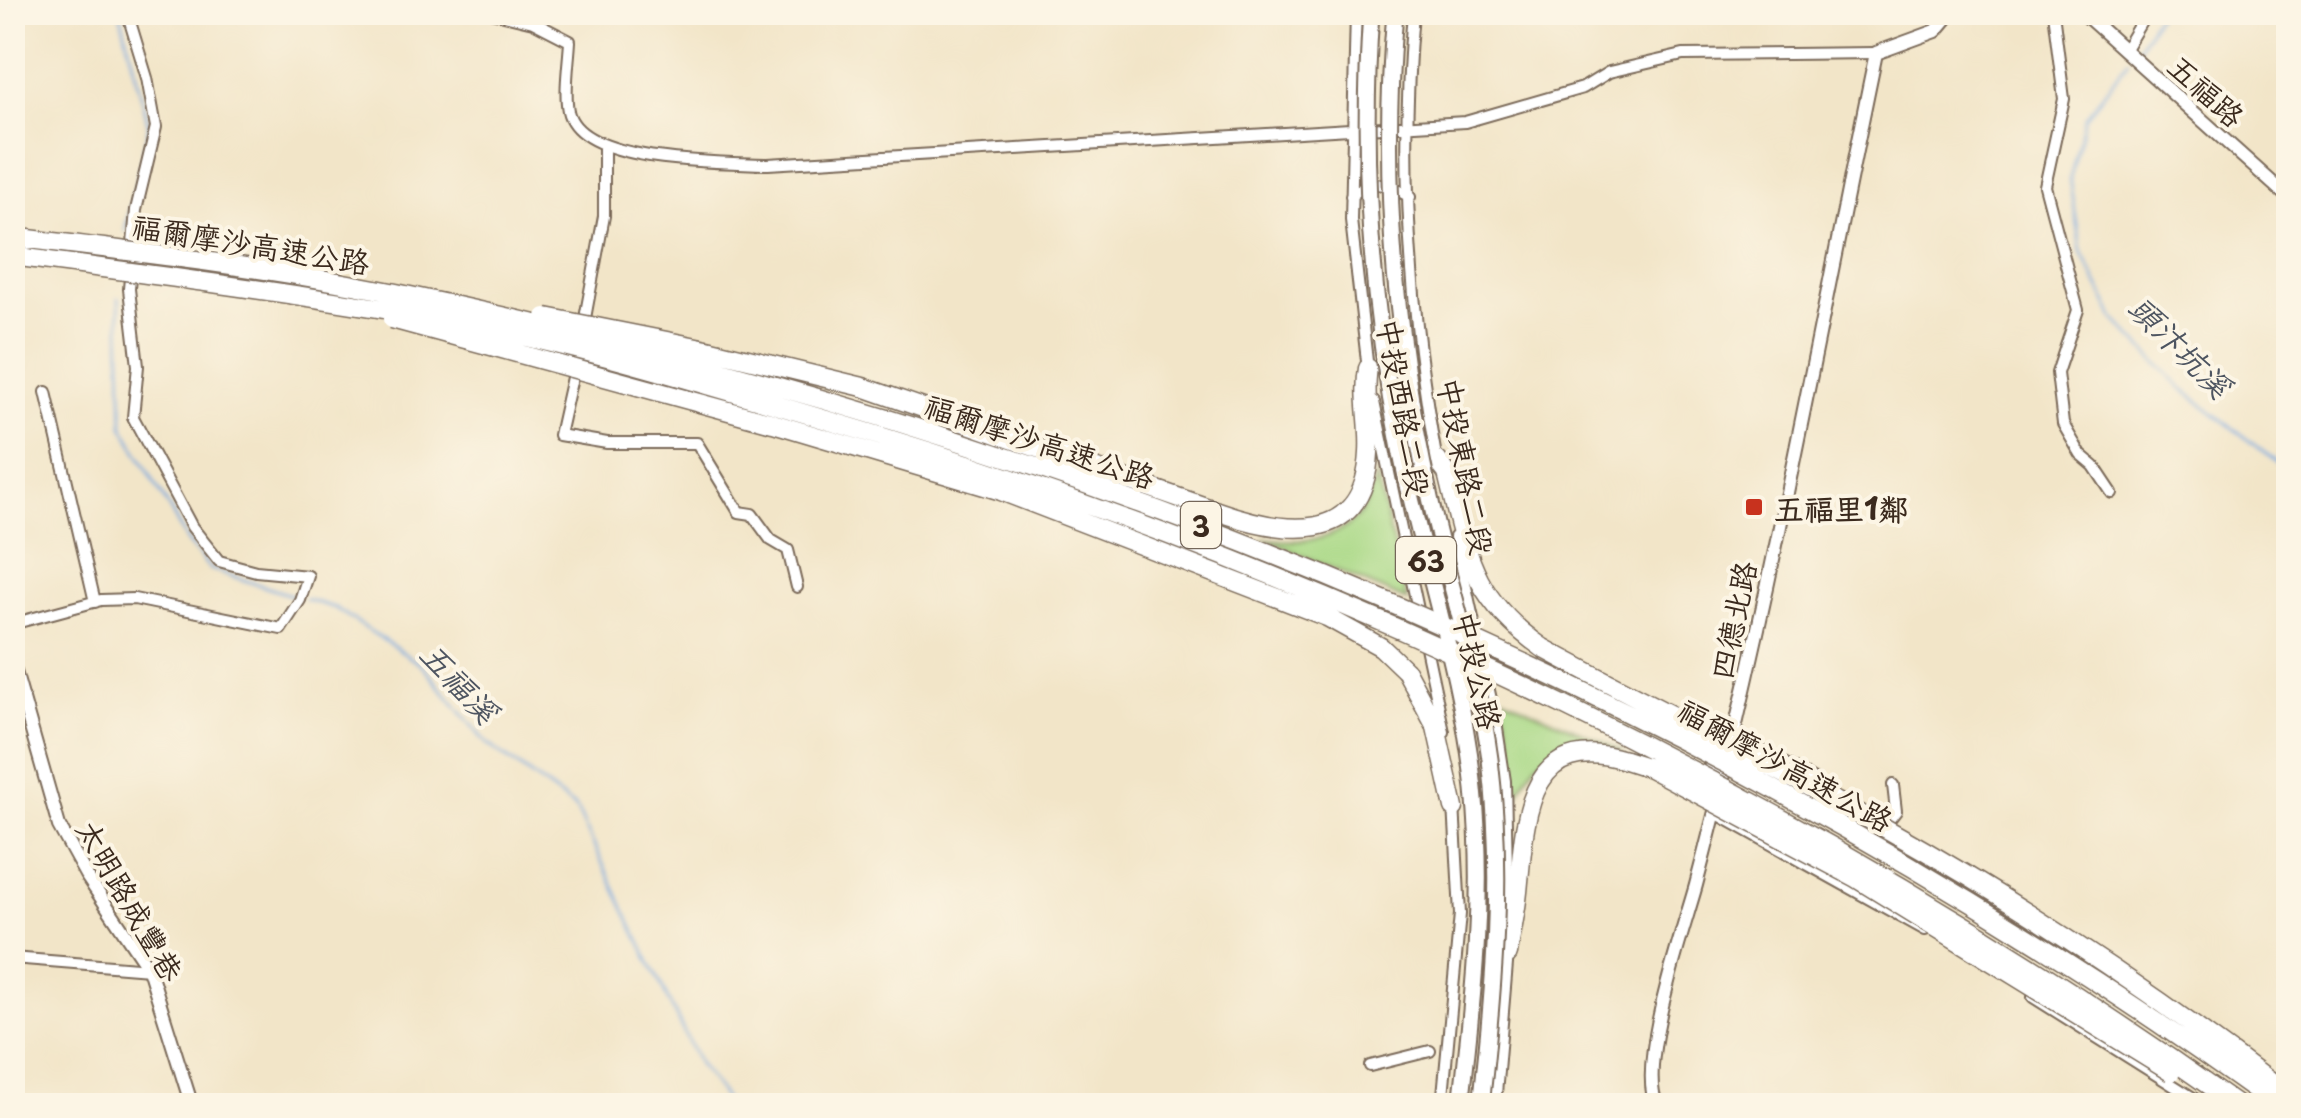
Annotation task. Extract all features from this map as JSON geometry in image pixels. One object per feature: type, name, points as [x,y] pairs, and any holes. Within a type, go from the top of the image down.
[{"type":"highway","name":"福爾摩沙高速公路","points":[[12,236],[234,264],[413,297],[698,364],[1030,461],[1247,542],[1466,634],[1692,742],[1876,844],[2112,991],[2277,1106]]},
{"type":"highway","name":"福爾摩沙高速公路","points":[[12,256],[420,315],[666,372],[1022,479],[1238,560],[1460,654],[1682,764],[1864,863],[2100,1010],[2238,1106]]},
{"type":"highway","points":[[413,297],[646,336],[863,387],[1288,531],[1316,528],[1343,513],[1362,490],[1368,472],[1370,437],[1364,392],[1368,368]]},
{"type":"highway","points":[[373,310],[411,327],[672,394],[1001,492],[1327,618],[1382,647],[1406,671],[1436,727],[1454,808]]},
{"type":"highway","points":[[1437,460],[1447,473],[1471,570],[1516,630],[1543,648],[1885,828],[1982,885],[2126,978],[2288,1094]]},
{"type":"highway","points":[[1508,954],[1523,829],[1539,783],[1557,764],[1576,755],[1603,753],[1650,768],[1856,878],[2222,1106]]},
{"type":"main road","name":"中投公路","points":[[1371,12],[1371,241],[1383,354],[1403,464],[1462,714],[1478,826],[1480,915],[1462,1106]]},
{"type":"main road","name":"中投公路","points":[[1395,12],[1390,195],[1398,319],[1429,495],[1482,710],[1494,800],[1497,948],[1481,1106]]},
{"type":"street","points":[[12,624],[95,602],[134,599],[281,629],[300,600],[308,576],[219,562],[192,527],[132,416],[138,366],[129,309],[136,210],[156,127],[147,78],[127,12]]},
{"type":"street","points":[[490,12],[532,22],[570,41],[568,110],[573,122],[604,148],[688,161],[768,164],[1465,122],[1583,88],[1609,72],[1683,55],[1876,53],[1936,31],[1952,12]]},
{"type":"street","name":"中投西路二段","points":[[1356,12],[1351,196],[1368,368],[1442,715],[1454,808],[1460,914],[1445,1106]]},
{"type":"street","name":"中投東路二段","points":[[1414,12],[1408,126],[1422,368],[1437,460],[1496,722],[1508,833],[1508,954],[1495,1106]]},
{"type":"street","points":[[2053,12],[2064,99],[2045,186],[2078,310],[2057,373],[2062,424],[2112,494]]},
{"type":"street","name":"五福路","points":[[2082,12],[2288,197]]},
{"type":"street","points":[[2125,49],[2147,12]]},
{"type":"street","name":"四德北路","points":[[1657,1106],[1650,1079],[1659,1024],[1734,735],[1876,53]]},
{"type":"street","points":[[604,148],[604,216],[592,298],[570,374],[559,435],[607,444],[697,443],[740,512],[752,514],[771,540],[788,550],[798,587]]},
{"type":"street","points":[[1351,196],[1366,184],[1378,183],[1410,197]]},
{"type":"street","points":[[46,392],[95,602]]},
{"type":"street","name":"太明路成豐巷","points":[[12,661],[59,826],[86,875],[149,969],[192,1106]]},
{"type":"street","points":[[1734,735],[1886,820],[2158,992],[2288,1094]]},
{"type":"street","points":[[1708,769],[1724,776]]},
{"type":"street","points":[[1849,887],[1886,820],[1896,810],[1893,785]]},
{"type":"street","points":[[1715,812],[1941,939],[2206,1106]]},
{"type":"street","points":[[12,958],[149,969]]},
{"type":"street","points":[[1370,1066],[1430,1051]]},
{"type":"green space","points":[[1376,474],[1407,601],[1263,538],[1302,541],[1336,533],[1361,511]]},
{"type":"green space","points":[[1501,696],[1624,752],[1557,751],[1535,766],[1516,800],[1512,744]]},
{"type":"waterway","name":"五福溪","points":[[120,12],[149,126],[125,231]]},
{"type":"waterway","name":"頭汴坑溪","points":[[2136,51],[2159,12]]},
{"type":"waterway","name":"頭汴坑溪","points":[[2128,61],[2085,118],[2070,178],[2081,252],[2115,319],[2180,387],[2288,471]]},
{"type":"waterway","name":"五福溪","points":[[119,298],[123,426],[188,542],[210,569],[297,597]]},
{"type":"waterway","name":"五福溪","points":[[305,599],[335,608],[423,666],[486,743],[576,808],[699,1064],[730,1106]]},
{"type":"place","name":"五福里1鄰","points":[[1754,507]]}]
